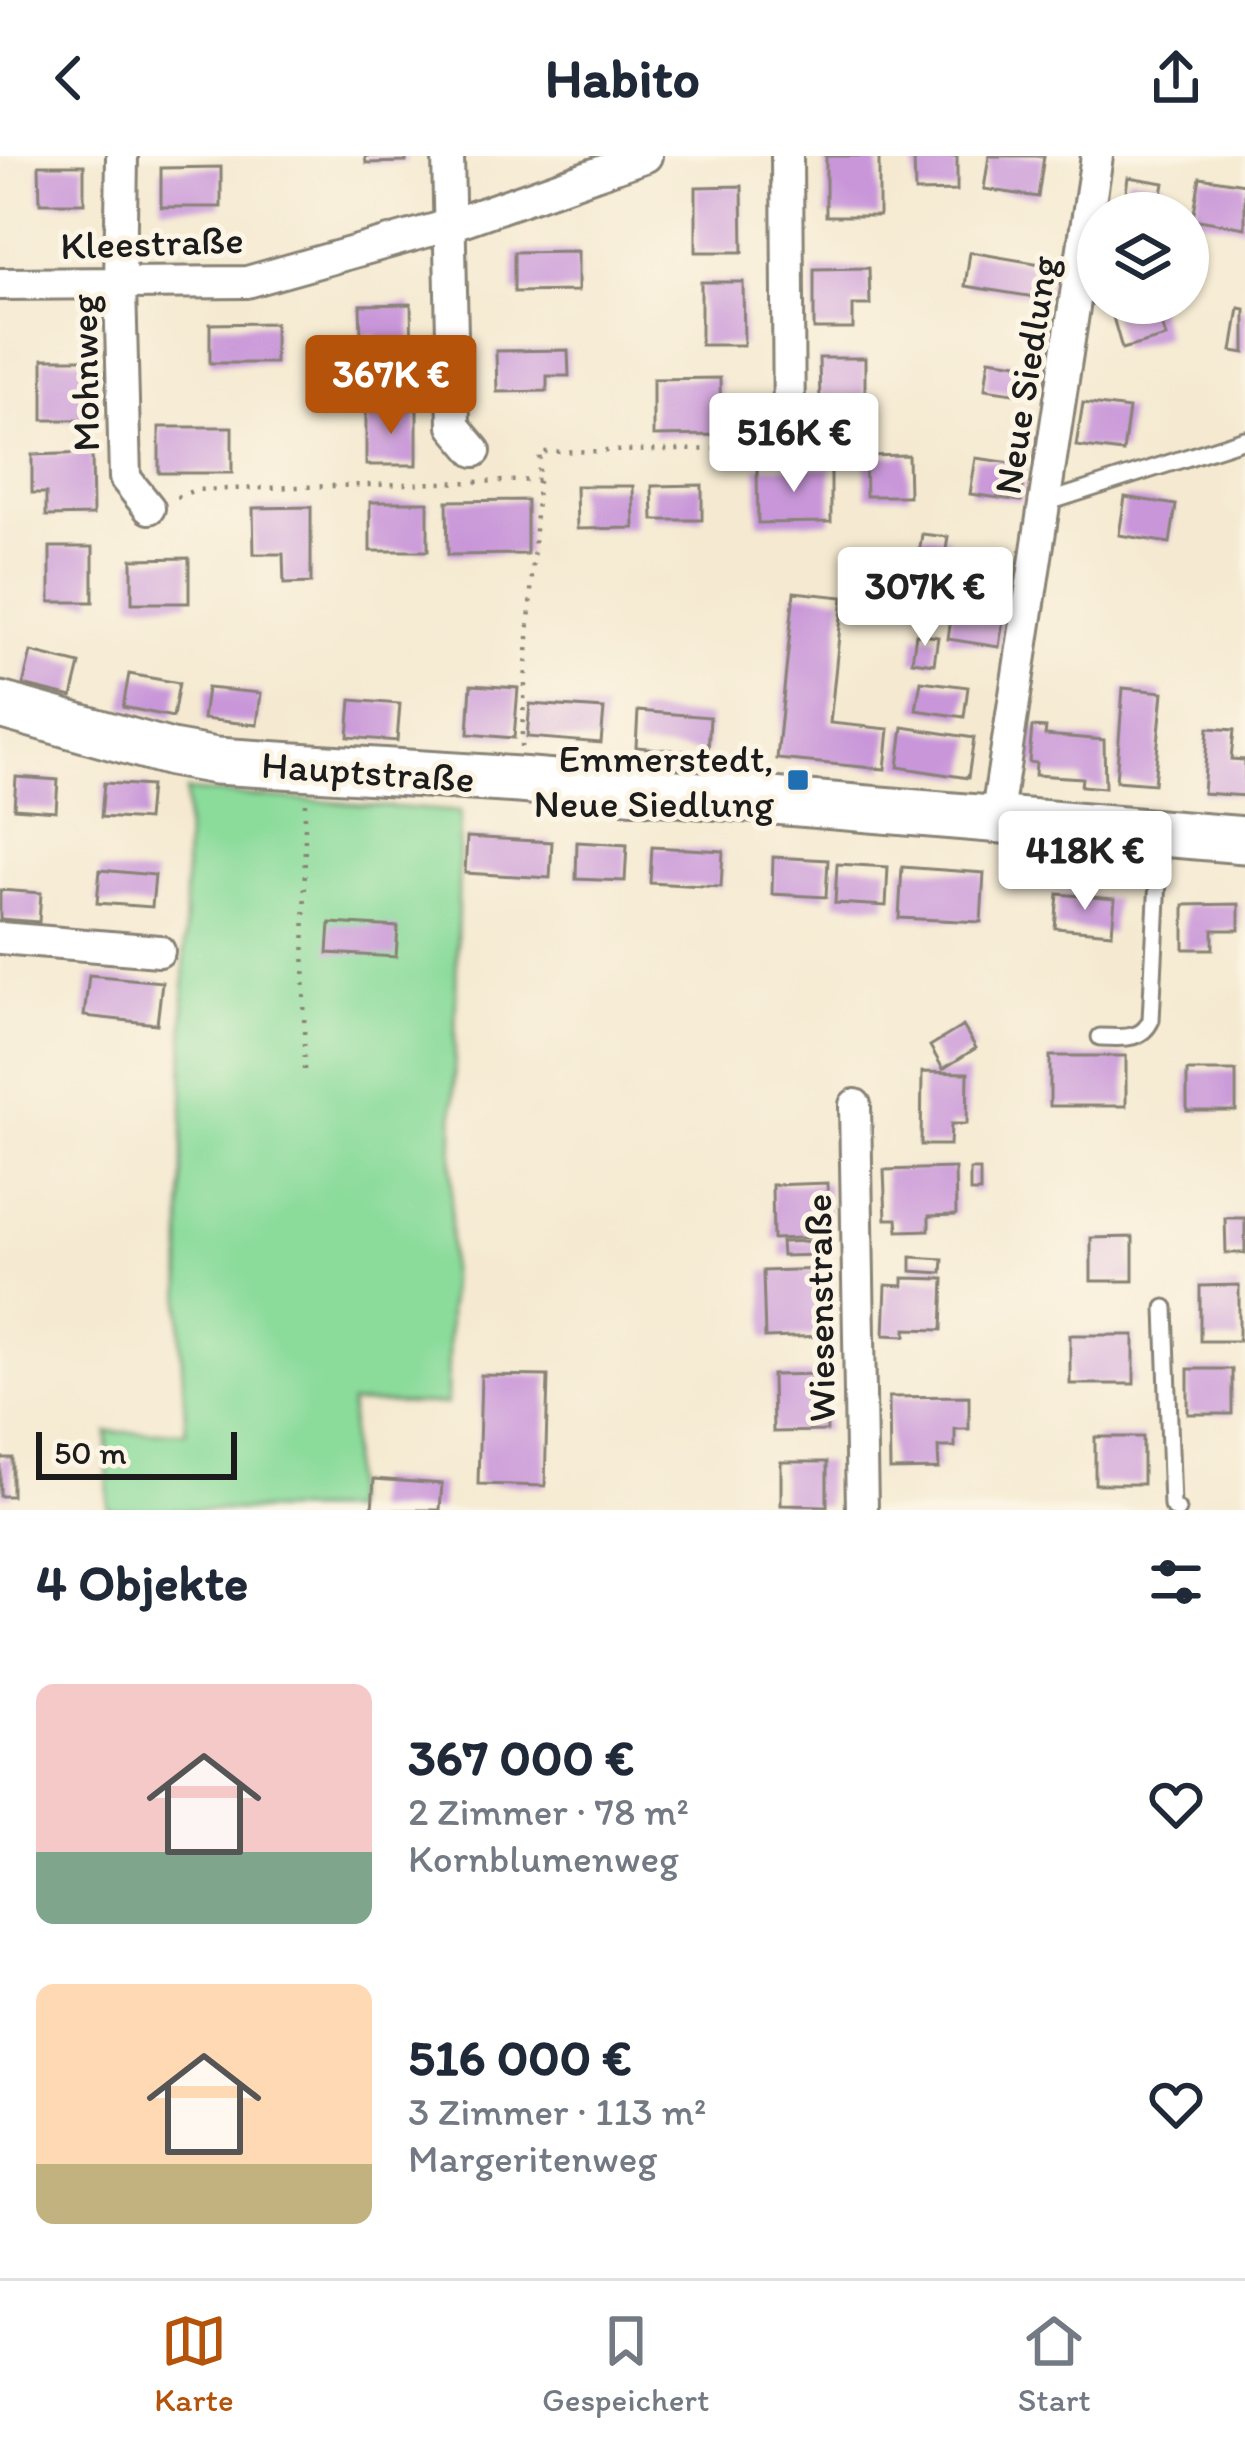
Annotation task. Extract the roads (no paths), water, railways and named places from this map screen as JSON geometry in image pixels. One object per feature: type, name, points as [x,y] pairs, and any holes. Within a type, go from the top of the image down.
[{"type":"main road","name":"Hauptstraße","points":[[0,705],[171,753],[1245,840]]},
{"type":"street","name":"Mohnweg","points":[[122,156],[125,478],[149,508]]},
{"type":"street","points":[[448,156],[454,426],[475,451]]},
{"type":"street","name":"Kleestraße","points":[[0,284],[247,282],[450,224],[646,156]]},
{"type":"street","points":[[787,156],[789,434]]},
{"type":"street","name":"Neue Siedlung","points":[[996,820],[1097,156]]},
{"type":"street","points":[[0,938],[159,951]]},
{"type":"street","name":"Wiesenstraße","points":[[855,1106],[862,1510]]},
{"type":"lane","points":[[1045,503],[1245,439]]},
{"type":"lane","points":[[1100,1037],[1143,1034],[1150,1020],[1160,834]]},
{"type":"lane","points":[[1165,1308],[1172,1506],[1178,1510]]},
{"type":"place","name":"Emmerstedt, Neue Siedlung","points":[[798,780]]}]
